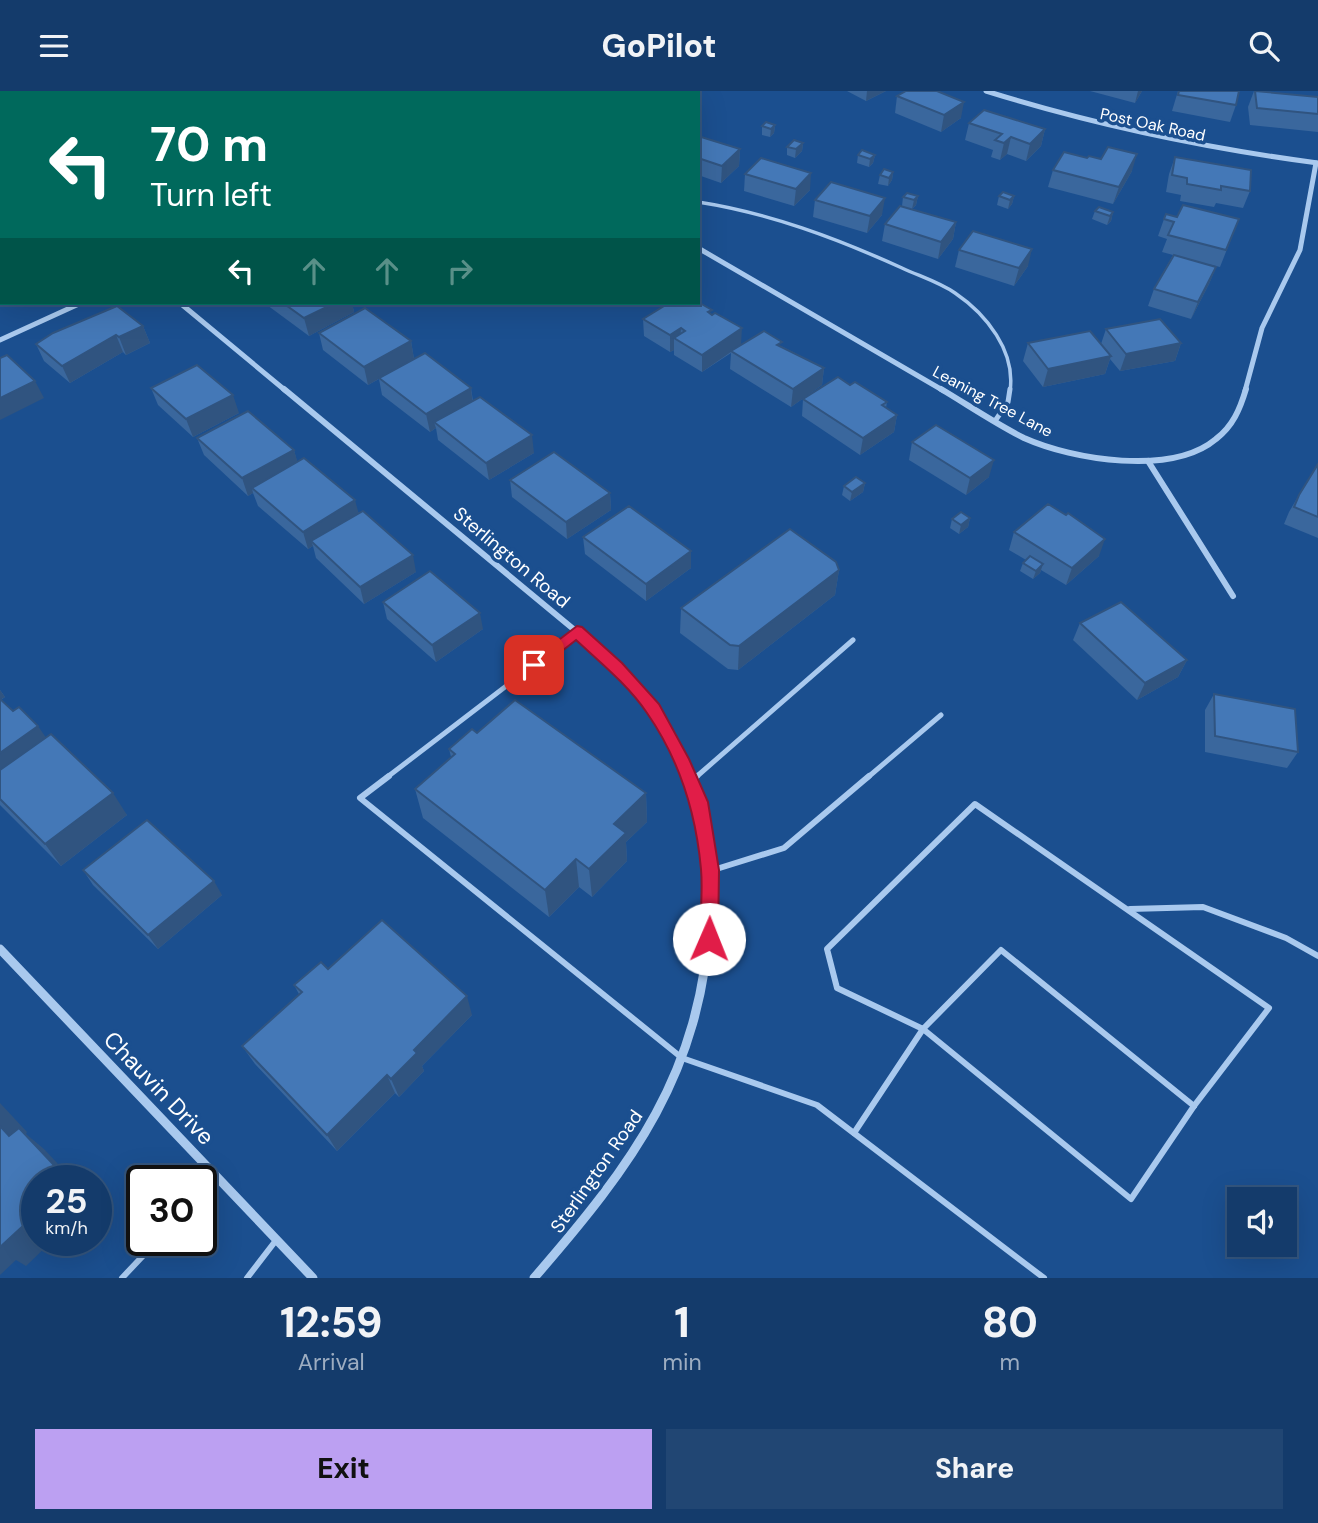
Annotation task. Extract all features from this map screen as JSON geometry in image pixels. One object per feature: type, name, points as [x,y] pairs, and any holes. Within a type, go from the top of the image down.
[{"type":"street","name":"Post Oak Road","points":[[986,91],[1081,121],[1175,142],[1317,163]]},
{"type":"street","name":"Leaning Tree Lane","points":[[700,249],[1025,437],[1074,455],[1148,461],[1167,459],[1204,447],[1223,434],[1235,418],[1262,328],[1297,259],[1317,163]]},
{"type":"street","points":[[0,340],[77,305]]},
{"type":"street","name":"Sterlington Road","points":[[182,305],[577,632],[616,668],[653,708],[699,802],[710,870],[709,939],[699,1008],[682,1058],[674,1079],[635,1150],[568,1240],[534,1278]]},
{"type":"street","points":[[1148,461],[1233,596]]},
{"type":"street","name":"Chauvin Drive","points":[[2,954],[313,1278]]},
{"type":"lane","points":[[700,202],[774,220],[887,261],[957,293],[990,324],[1009,359],[1009,399],[995,421]]},
{"type":"lane","points":[[577,632],[360,798],[682,1058],[817,1105],[1044,1278]]},
{"type":"lane","points":[[690,782],[853,640]]},
{"type":"lane","points":[[710,870],[784,848],[941,715]]},
{"type":"lane","points":[[975,804],[1130,909],[1269,1009],[1194,1106],[1131,1199],[923,1029],[837,988],[827,949],[975,804]]},
{"type":"lane","points":[[1130,909],[1203,907],[1286,938],[1318,956]]},
{"type":"lane","points":[[854,1133],[923,1029],[1002,950],[1194,1106]]},
{"type":"lane","points":[[247,1278],[277,1239]]},
{"type":"lane","points":[[122,1278],[143,1256]]},
{"type":"building","points":[[906,91],[937,91],[964,102],[944,115],[897,96]]},
{"type":"building","points":[[1179,91],[1239,91],[1236,105],[1178,95]]},
{"type":"building","points":[[1255,91],[1318,97],[1318,114],[1257,108]]},
{"type":"building","points":[[984,110],[1045,129],[1030,144],[1011,137],[1004,143],[995,140],[1002,134],[969,123]]},
{"type":"building","points":[[766,122],[775,125],[771,129],[762,126]]},
{"type":"building","points":[[700,137],[740,149],[722,166],[700,159]]},
{"type":"building","points":[[794,140],[803,143],[796,149],[787,147]]},
{"type":"building","points":[[1108,147],[1137,154],[1119,187],[1053,170],[1064,152],[1101,159]]},
{"type":"building","points":[[862,150],[875,155],[870,159],[858,155]]},
{"type":"building","points":[[1175,157],[1251,170],[1250,191],[1221,186],[1221,190],[1187,184],[1187,178],[1172,175]]},
{"type":"building","points":[[761,158],[811,173],[796,189],[745,174]]},
{"type":"building","points":[[884,169],[893,172],[889,178],[880,175]]},
{"type":"building","points":[[831,182],[885,198],[870,216],[815,200]]},
{"type":"building","points":[[1003,192],[1014,196],[1010,200],[999,196]]},
{"type":"building","points":[[907,193],[918,196],[914,200],[903,197]]},
{"type":"building","points":[[1183,205],[1239,219],[1226,250],[1168,235],[1174,222],[1164,219],[1166,214],[1177,217]]},
{"type":"building","points":[[900,206],[956,222],[941,242],[885,224]]},
{"type":"building","points":[[1099,207],[1113,212],[1110,216],[1095,211]]},
{"type":"building","points":[[973,231],[1032,249],[1019,268],[959,250]]},
{"type":"building","points":[[1174,255],[1216,267],[1198,302],[1154,289]]},
{"type":"building","points":[[700,303],[712,310],[708,312],[712,315],[715,313],[742,328],[702,355],[674,338],[685,331],[681,328],[670,335],[643,319],[666,305]]},
{"type":"building","points":[[286,305],[331,305],[304,318]]},
{"type":"building","points":[[117,306],[143,326],[119,337],[116,335],[62,366],[36,344],[53,333]]},
{"type":"building","points":[[365,308],[411,341],[364,367],[319,333]]},
{"type":"building","points":[[1160,319],[1181,343],[1126,354],[1106,329]]},
{"type":"building","points":[[764,331],[782,342],[777,345],[824,368],[793,389],[731,351]]},
{"type":"building","points":[[1090,331],[1111,356],[1048,369],[1028,343]]},
{"type":"building","points":[[425,353],[471,388],[426,414],[379,378]]},
{"type":"building","points":[[7,355],[35,381],[0,398],[0,358]]},
{"type":"building","points":[[197,365],[233,395],[186,419],[151,388]]},
{"type":"building","points":[[838,377],[850,385],[855,382],[887,402],[882,405],[897,415],[863,438],[803,399]]},
{"type":"building","points":[[480,397],[532,435],[486,463],[434,422]]},
{"type":"building","points":[[248,411],[294,450],[242,478],[197,438]]},
{"type":"building","points":[[936,425],[994,460],[970,478],[912,442]]},
{"type":"building","points":[[554,452],[610,493],[566,522],[510,480]]},
{"type":"building","points":[[304,458],[355,500],[303,532],[252,488]]},
{"type":"building","points":[[1318,464],[1318,517],[1294,507]]},
{"type":"building","points":[[856,477],[865,483],[852,492],[844,486]]},
{"type":"building","points":[[1048,504],[1066,515],[1068,513],[1105,539],[1072,568],[1014,532]]},
{"type":"building","points":[[629,506],[691,551],[646,584],[583,537]]},
{"type":"building","points":[[363,511],[413,555],[360,587],[311,541]]},
{"type":"building","points":[[961,512],[970,518],[961,525],[952,519]]},
{"type":"building","points":[[790,529],[836,562],[839,570],[739,646],[730,645],[681,608]]},
{"type":"building","points":[[1030,556],[1043,564],[1036,571],[1023,563]]},
{"type":"building","points":[[430,571],[480,613],[432,645],[383,602]]},
{"type":"building","points":[[1121,602],[1187,660],[1145,683],[1080,623]]},
{"type":"building","points":[[1214,694],[1295,709],[1298,752],[1215,736]]},
{"type":"building","points":[[0,699],[13,711],[19,707],[38,726],[0,753]]},
{"type":"building","points":[[515,700],[646,793],[614,824],[626,833],[589,869],[576,859],[545,890],[415,789],[455,754],[449,749],[472,729],[477,733]]},
{"type":"building","points":[[51,734],[113,793],[45,844],[0,799],[0,770]]},
{"type":"building","points":[[147,820],[214,881],[148,935],[83,870]]},
{"type":"building","points":[[382,920],[467,996],[414,1050],[417,1053],[391,1079],[387,1075],[327,1135],[242,1046],[302,992],[294,985],[321,962],[328,969]]},
{"type":"building","points":[[0,1126],[9,1136],[19,1128],[54,1165],[21,1165],[21,1228],[0,1247]]},
{"type":"route","points":[[534,665],[577,632],[616,668],[653,708],[681,759],[699,802],[710,870],[709,939]]}]
